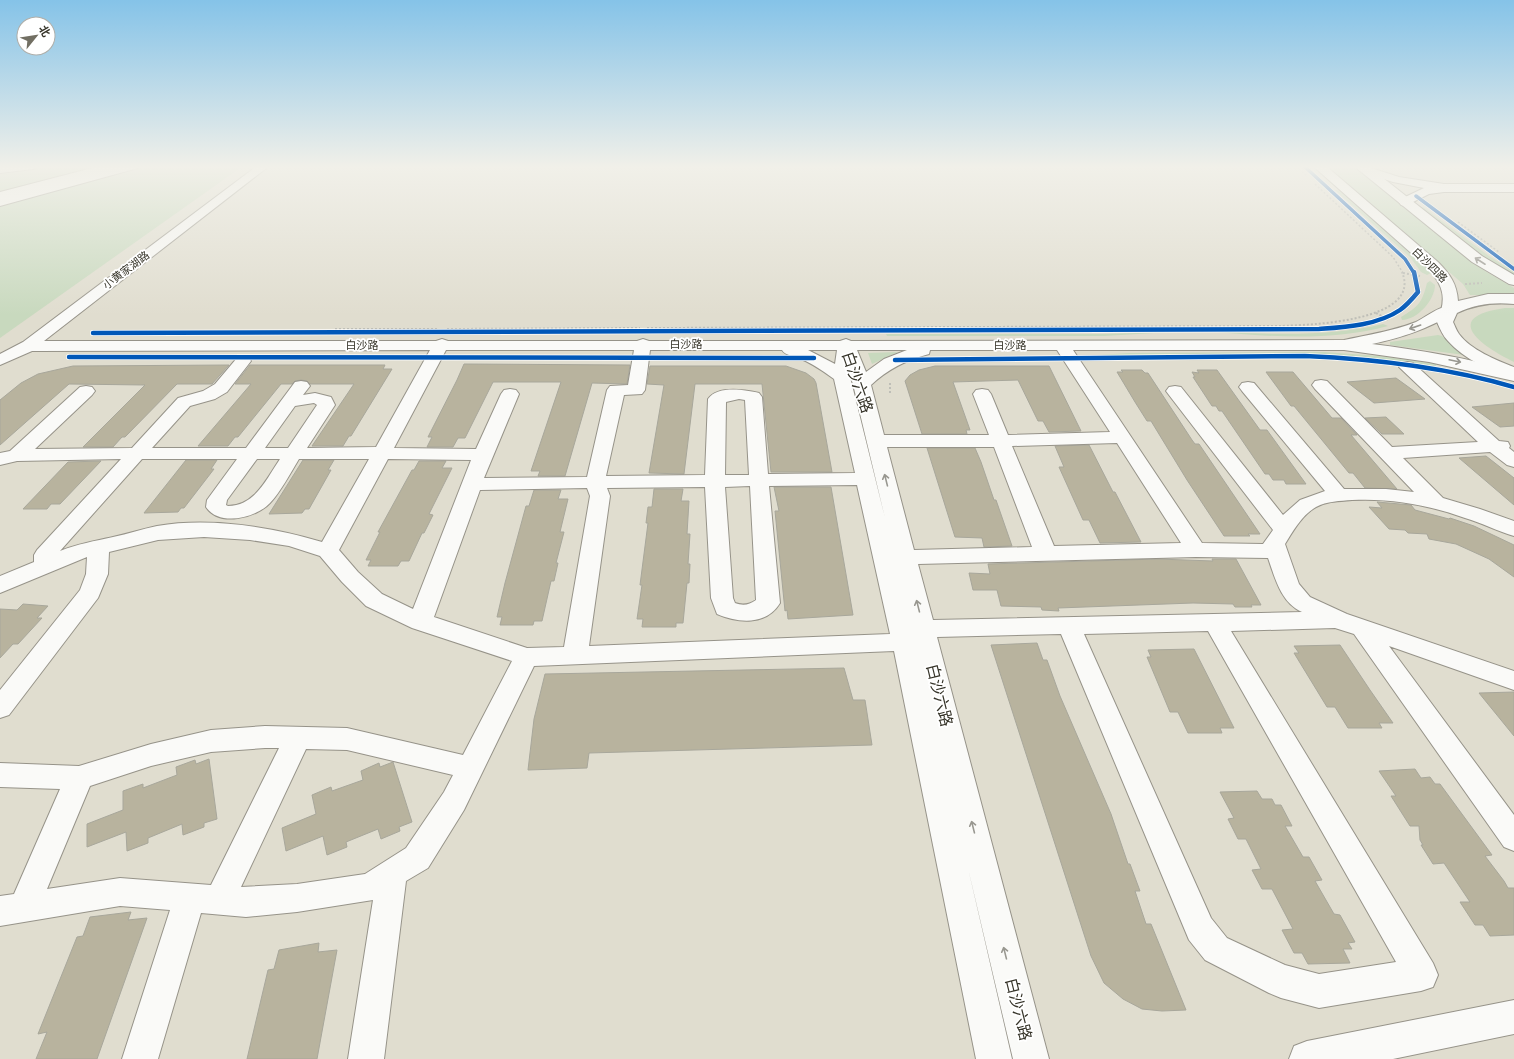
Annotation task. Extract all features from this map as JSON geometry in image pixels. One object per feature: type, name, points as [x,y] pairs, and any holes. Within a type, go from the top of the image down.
[{"type":"main road","name":"白沙四路","points":[[1376,215],[1433,265],[1447,280],[1451,290],[1450,310],[1445,322],[1454,338],[1473,353],[1514,374]]},
{"type":"main road","points":[[1422,215],[1477,259],[1514,281]]},
{"type":"main road","points":[[1450,310],[1467,302],[1489,298],[1514,298]]},
{"type":"street","name":"小黄家湖路","points":[[28,346],[199,215]]},
{"type":"street","points":[[1344,345],[1394,334],[1414,327],[1450,310]]},
{"type":"street","name":"白沙路","points":[[28,346],[442,344],[1344,345]]},
{"type":"street","points":[[328,552],[442,344]]},
{"type":"street","points":[[575,655],[600,496],[595,483],[616,390],[636,390],[643,344]]},
{"type":"street","points":[[766,344],[814,358],[852,381],[882,365],[895,360],[919,352],[954,344]]},
{"type":"street","name":"白沙六路","points":[[846,344],[866,480],[914,636],[1031,1059]]},
{"type":"street","points":[[1062,344],[1196,550]]},
{"type":"street","points":[[1344,345],[1432,357],[1514,374]]},
{"type":"street","points":[[0,360],[28,346]]},
{"type":"street","points":[[0,366],[28,346]]},
{"type":"street","points":[[44,566],[45,555],[184,402],[209,394],[221,388],[243,361]]},
{"type":"street","points":[[1407,366],[1494,446],[1514,461]]},
{"type":"street","name":"白沙六路","points":[[852,381],[876,441],[905,557],[914,636],[994,1059]]},
{"type":"street","points":[[1321,385],[1389,453],[1436,503]]},
{"type":"street","points":[[290,402],[316,398],[325,401],[326,405],[263,499],[242,510],[229,512],[220,510],[216,507],[217,500],[301,386]]},
{"type":"street","points":[[1248,386],[1339,495]]},
{"type":"street","points":[[8,456],[86,391]]},
{"type":"street","points":[[1175,391],[1283,530]]},
{"type":"street","points":[[420,622],[483,454],[510,394]]},
{"type":"street","points":[[739,394],[753,397],[768,603],[759,611],[746,613],[735,612],[725,608],[722,598],[715,482],[717,399],[729,395],[739,394]]},
{"type":"street","points":[[982,394],[1046,554]]},
{"type":"street","points":[[876,441],[1001,441],[1123,438]]},
{"type":"street","points":[[1389,453],[1514,445]]},
{"type":"street","points":[[8,456],[251,453],[483,454]]},
{"type":"street","points":[[472,484],[866,480]]},
{"type":"street","points":[[1514,529],[1483,516],[1451,506],[1397,495],[1362,493],[1331,496],[1308,503],[1290,518],[1274,544],[1289,586],[1302,603],[1338,620],[1514,681]]},
{"type":"street","points":[[0,585],[76,553],[158,533],[204,530],[250,533],[291,540],[328,552],[350,577],[374,600],[420,622],[526,657],[1069,626],[1338,620]]},
{"type":"street","points":[[0,708],[90,593],[97,574],[98,548]]},
{"type":"street","points":[[905,557],[1196,550],[1277,551]]},
{"type":"street","points":[[1069,626],[1200,929],[1216,949],[1281,981],[1319,991],[1421,975],[1215,623]]},
{"type":"street","points":[[1363,629],[1514,838]]},
{"type":"street","points":[[12,909],[120,892],[246,902],[297,898],[370,887],[417,858],[454,801],[526,657]]},
{"type":"street","points":[[0,775],[79,778],[151,755],[211,741],[265,737],[347,739],[470,768]]},
{"type":"street","points":[[140,1059],[204,899],[298,738]]},
{"type":"street","points":[[12,909],[79,778]]},
{"type":"street","points":[[366,1059],[392,873]]},
{"type":"street","points":[[1307,1059],[1514,1017]]},
{"type":"path","points":[[331,331],[1280,326],[1342,321],[1376,312],[1396,303],[1404,291],[1405,281],[1402,270],[1393,257],[1348,215]]},
{"type":"path","points":[[1357,215],[1399,254]]},
{"type":"path","points":[[1453,221],[1500,257]]},
{"type":"path","points":[[1413,268],[1418,278],[1418,285]]},
{"type":"path","points":[[331,331],[1294,330],[1334,329],[1370,322],[1393,314]]},
{"type":"path","points":[[890,380],[890,395]]},
{"type":"green space","points":[[0,215],[173,215],[0,338]]},
{"type":"green space","points":[[1363,215],[1369,215],[1426,266],[1431,273],[1427,275],[1421,272],[1410,257]]},
{"type":"green space","points":[[1384,215],[1416,215],[1485,271],[1514,288],[1514,295],[1470,295],[1463,284]]},
{"type":"green space","points":[[1430,215],[1434,215],[1489,256],[1514,272],[1514,276],[1485,258]]},
{"type":"green space","points":[[1430,281],[1435,285],[1429,303],[1413,317],[1402,320],[1401,317],[1412,310],[1421,300],[1427,283]]},
{"type":"green space","points":[[1505,308],[1514,308],[1514,362],[1490,348],[1480,340],[1473,332],[1471,325],[1474,318],[1485,312]]},
{"type":"green space","points":[[1383,324],[1388,326],[1367,331],[1325,336],[1282,336],[1218,332],[1281,334],[1322,333]]},
{"type":"green space","points":[[1171,332],[1104,336],[887,336],[886,334],[1102,334]]},
{"type":"green space","points":[[1438,335],[1442,336],[1464,355],[1390,345],[1390,342]]},
{"type":"green space","points":[[898,352],[872,364],[868,353]]},
{"type":"green space","points":[[1324,352],[1379,356],[1436,364],[1436,366],[1357,356],[1083,356],[1129,353]]},
{"type":"building","points":[[464,364],[630,365],[627,384],[592,383],[565,476],[538,476],[540,471],[531,471],[561,382],[493,382],[465,438],[458,438],[453,447],[427,447],[432,437],[428,437]]},
{"type":"building","points":[[229,365],[212,384],[177,384],[125,437],[122,437],[113,447],[83,447],[145,385],[69,384],[0,445],[0,400],[21,383],[38,374],[73,366]]},
{"type":"building","points":[[250,365],[385,365],[383,369],[392,369],[351,436],[349,436],[343,446],[312,446],[354,384],[310,384],[307,381],[301,380],[295,381],[292,384],[281,384],[238,437],[235,437],[228,446],[198,446],[251,384],[235,384]]},
{"type":"building","points":[[650,366],[786,366],[806,373],[814,379],[816,383],[832,472],[771,472],[762,384],[695,384],[684,474],[649,473],[664,385],[647,384]]},
{"type":"building","points":[[935,366],[1049,366],[1081,431],[1049,432],[1043,421],[1038,421],[1018,380],[953,382],[970,430],[966,430],[967,434],[922,434],[905,381],[910,375],[919,370]]},
{"type":"building","points":[[1121,370],[1142,370],[1145,373],[1148,373],[1192,440],[1195,444],[1199,444],[1260,534],[1248,534],[1250,536],[1224,536],[1187,480],[1151,421],[1147,421],[1135,402],[1117,372],[1123,372]]},
{"type":"building","points":[[1197,370],[1217,370],[1260,430],[1267,430],[1306,484],[1286,484],[1284,480],[1273,480],[1269,474],[1265,474],[1222,411],[1219,411],[1216,406],[1212,406],[1193,377],[1195,377],[1192,372],[1199,373]]},
{"type":"building","points":[[1266,372],[1293,372],[1332,418],[1341,418],[1357,435],[1351,435],[1397,489],[1365,488],[1353,473],[1349,473],[1294,406],[1291,406]]},
{"type":"building","points":[[1396,378],[1425,399],[1374,403],[1347,382]]},
{"type":"building","points":[[1514,403],[1514,426],[1500,427],[1472,407]]},
{"type":"building","points":[[1386,417],[1404,434],[1382,434],[1365,418]]},
{"type":"building","points":[[1089,445],[1141,542],[1100,543],[1089,520],[1083,520],[1059,467],[1064,467],[1055,446]]},
{"type":"building","points":[[927,448],[975,448],[994,500],[996,500],[1012,546],[984,547],[982,538],[955,537]]},
{"type":"building","points":[[1486,456],[1514,478],[1514,505],[1459,458]]},
{"type":"building","points":[[186,460],[217,460],[211,469],[214,469],[184,508],[181,508],[178,512],[144,513]]},
{"type":"building","points":[[303,460],[334,460],[328,470],[331,470],[309,509],[305,509],[302,513],[269,514]]},
{"type":"building","points":[[101,461],[60,504],[51,504],[47,509],[23,509],[68,462]]},
{"type":"building","points":[[419,461],[446,461],[442,468],[452,468],[429,514],[433,515],[424,533],[422,533],[409,561],[401,561],[398,566],[368,566],[371,560],[366,560],[380,532],[378,532],[412,470],[414,470]]},
{"type":"building","points":[[774,487],[831,487],[853,615],[788,619],[787,610],[785,611],[775,511],[779,511]]},
{"type":"building","points":[[654,489],[683,489],[681,501],[689,501],[687,534],[690,534],[688,564],[690,564],[689,583],[687,583],[683,623],[676,623],[676,627],[642,627],[643,619],[637,619],[642,585],[640,585],[648,523],[646,523],[648,507],[652,507]]},
{"type":"building","points":[[534,490],[561,490],[558,499],[568,499],[560,532],[564,532],[556,563],[558,563],[554,581],[551,581],[542,621],[534,621],[533,625],[500,625],[502,617],[497,617],[505,583],[526,506],[529,506]]},
{"type":"building","points":[[1377,502],[1411,505],[1415,510],[1450,518],[1474,526],[1514,545],[1514,577],[1489,559],[1456,544],[1429,539],[1427,534],[1408,533],[1405,530],[1389,529],[1369,507],[1382,508]]},
{"type":"building","points":[[1158,559],[1213,561],[1212,559],[1236,559],[1261,605],[1251,605],[1252,607],[1235,607],[1233,604],[1193,603],[1058,608],[1059,611],[1042,610],[1041,607],[1001,606],[997,590],[973,590],[969,573],[990,574],[988,564]]},
{"type":"building","points":[[23,604],[48,606],[37,618],[42,618],[18,644],[13,644],[0,658],[0,609],[17,610]]},
{"type":"building","points":[[1037,643],[1043,660],[1047,660],[1060,696],[1111,814],[1128,864],[1130,864],[1140,891],[1135,891],[1146,924],[1151,924],[1186,1010],[1162,1011],[1142,1009],[1123,999],[1104,983],[1091,956],[991,645]]},
{"type":"building","points":[[1340,645],[1393,723],[1379,723],[1382,728],[1348,728],[1335,707],[1327,707],[1294,653],[1299,653],[1294,646]]},
{"type":"building","points":[[1194,649],[1234,728],[1220,728],[1222,733],[1188,733],[1178,712],[1170,712],[1147,657],[1151,657],[1148,650]]},
{"type":"building","points":[[844,668],[853,700],[865,700],[872,745],[589,753],[587,768],[528,770],[534,719],[545,674]]},
{"type":"building","points":[[1514,692],[1514,736],[1479,693]]},
{"type":"building","points":[[209,759],[217,819],[204,823],[204,827],[183,835],[182,824],[148,838],[148,843],[127,851],[126,832],[87,847],[87,824],[123,810],[123,791],[143,784],[143,788],[177,775],[176,767],[195,760],[196,764]]},
{"type":"building","points":[[393,762],[412,822],[399,827],[400,831],[381,839],[378,829],[346,842],[347,847],[327,855],[323,836],[286,851],[282,828],[316,814],[312,795],[331,787],[332,791],[363,780],[361,771],[379,763],[380,767]]},
{"type":"building","points":[[1415,769],[1421,778],[1430,777],[1435,784],[1440,784],[1492,855],[1485,856],[1508,888],[1514,888],[1514,935],[1490,936],[1483,925],[1475,925],[1460,902],[1470,902],[1444,863],[1433,864],[1421,845],[1423,845],[1420,840],[1419,826],[1410,826],[1391,796],[1396,796],[1379,771]]},
{"type":"building","points":[[1257,791],[1262,799],[1272,799],[1275,805],[1281,805],[1292,826],[1285,826],[1303,857],[1309,857],[1322,880],[1315,881],[1334,914],[1340,915],[1355,942],[1348,943],[1352,949],[1343,949],[1350,963],[1308,964],[1302,953],[1294,953],[1282,930],[1293,929],[1272,889],[1262,889],[1252,870],[1261,869],[1246,839],[1238,839],[1228,819],[1234,818],[1220,792]]},
{"type":"building","points":[[131,912],[128,920],[147,918],[97,1059],[36,1059],[47,1032],[38,1034],[77,937],[83,936],[90,917]]},
{"type":"building","points":[[319,943],[318,952],[337,950],[317,1059],[247,1059],[268,970],[274,969],[279,950]]},
{"type":"cycle path","points":[[93,333],[1294,330],[1344,327],[1381,319],[1396,312],[1406,305],[1418,292],[1415,274],[1405,259],[1358,215]]},
{"type":"cycle path","points":[[1442,215],[1514,269]]},
{"type":"cycle path","points":[[69,357],[814,358]]},
{"type":"cycle path","points":[[895,360],[1332,357],[1384,361],[1437,368],[1514,387]]}]
